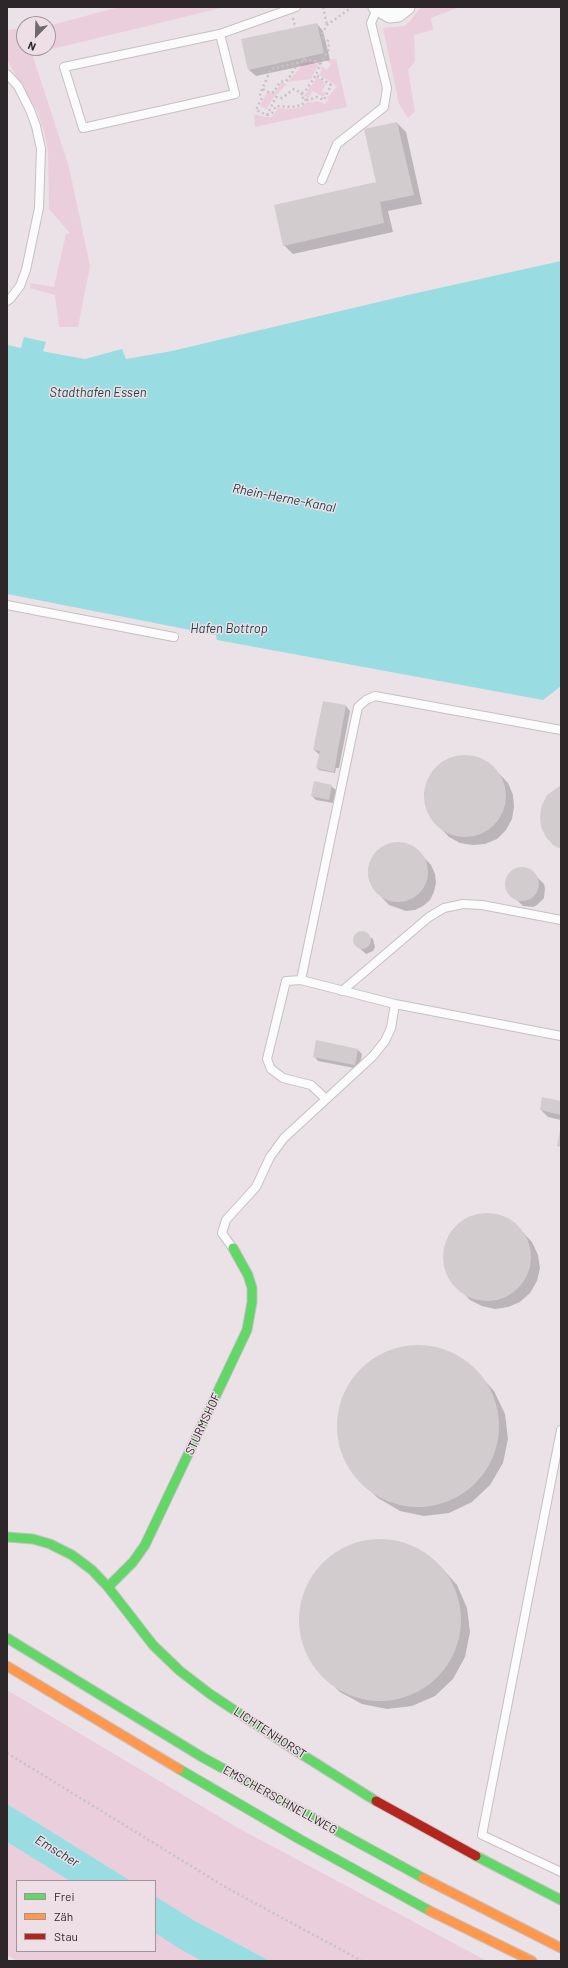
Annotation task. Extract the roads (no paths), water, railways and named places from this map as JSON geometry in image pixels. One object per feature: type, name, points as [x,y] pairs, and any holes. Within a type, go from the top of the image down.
[{"type":"main road","name":"STURMSHOF","points":[[108,1587],[133,1562],[145,1545],[247,1330],[252,1302],[252,1288],[248,1275],[233,1248]]},
{"type":"main road","name":"LICHTENHORST","points":[[7,1538],[33,1539],[50,1544],[72,1555],[92,1570],[108,1587],[154,1645],[180,1671],[210,1694],[290,1747],[375,1800],[457,1846],[561,1900]]},
{"type":"main road","name":"EMSCHERSCHNELLWEG","points":[[7,1638],[209,1760],[449,1892],[561,1948]]},
{"type":"main road","name":"EMSCHERSCHNELLWEG","points":[[7,1666],[188,1775],[301,1840],[433,1912],[532,1961]]},
{"type":"street","points":[[377,8],[390,14],[398,14],[407,7]]},
{"type":"lane","points":[[220,34],[235,94],[83,128],[64,67],[220,34],[296,7]]},
{"type":"lane","points":[[322,180],[337,144],[384,107],[387,88],[371,23],[377,8]]},
{"type":"lane","points":[[7,74],[18,86],[30,110],[36,126],[41,149],[39,208],[26,270],[20,286],[7,301]]},
{"type":"lane","points":[[7,604],[174,637]]},
{"type":"lane","points":[[301,980],[358,707],[366,700],[375,696],[561,730]]},
{"type":"lane","points":[[342,991],[429,917],[444,908],[463,904],[482,905],[561,920]]},
{"type":"lane","points":[[326,1099],[311,1085],[283,1078],[271,1069],[267,1059],[286,981],[301,980],[395,1004],[561,1036]]},
{"type":"lane","points":[[233,1248],[222,1233],[226,1220],[256,1187],[270,1157],[284,1138],[373,1056],[391,1028],[395,1004]]},
{"type":"lane","points":[[561,1430],[482,1835],[561,1872]]},
{"type":"water","points":[[561,261],[561,686],[543,700],[217,640],[216,635],[7,594],[7,345],[21,348],[24,337],[46,342],[43,351],[46,352],[85,359],[122,349],[126,359],[172,351],[408,295]]},
{"type":"water","name":"Emscher","points":[[7,1804],[129,1880],[68,1880],[7,1842]]},
{"type":"water","points":[[156,1897],[195,1921],[270,1961],[202,1961],[156,1934]]},
{"type":"water label","name":"Stadthafen Essen","points":[[98,393]]},
{"type":"water label","name":"Rhein-Herne-Kanal","points":[[284,498]]},
{"type":"water label","name":"Hafen Bottrop","points":[[229,629]]}]
